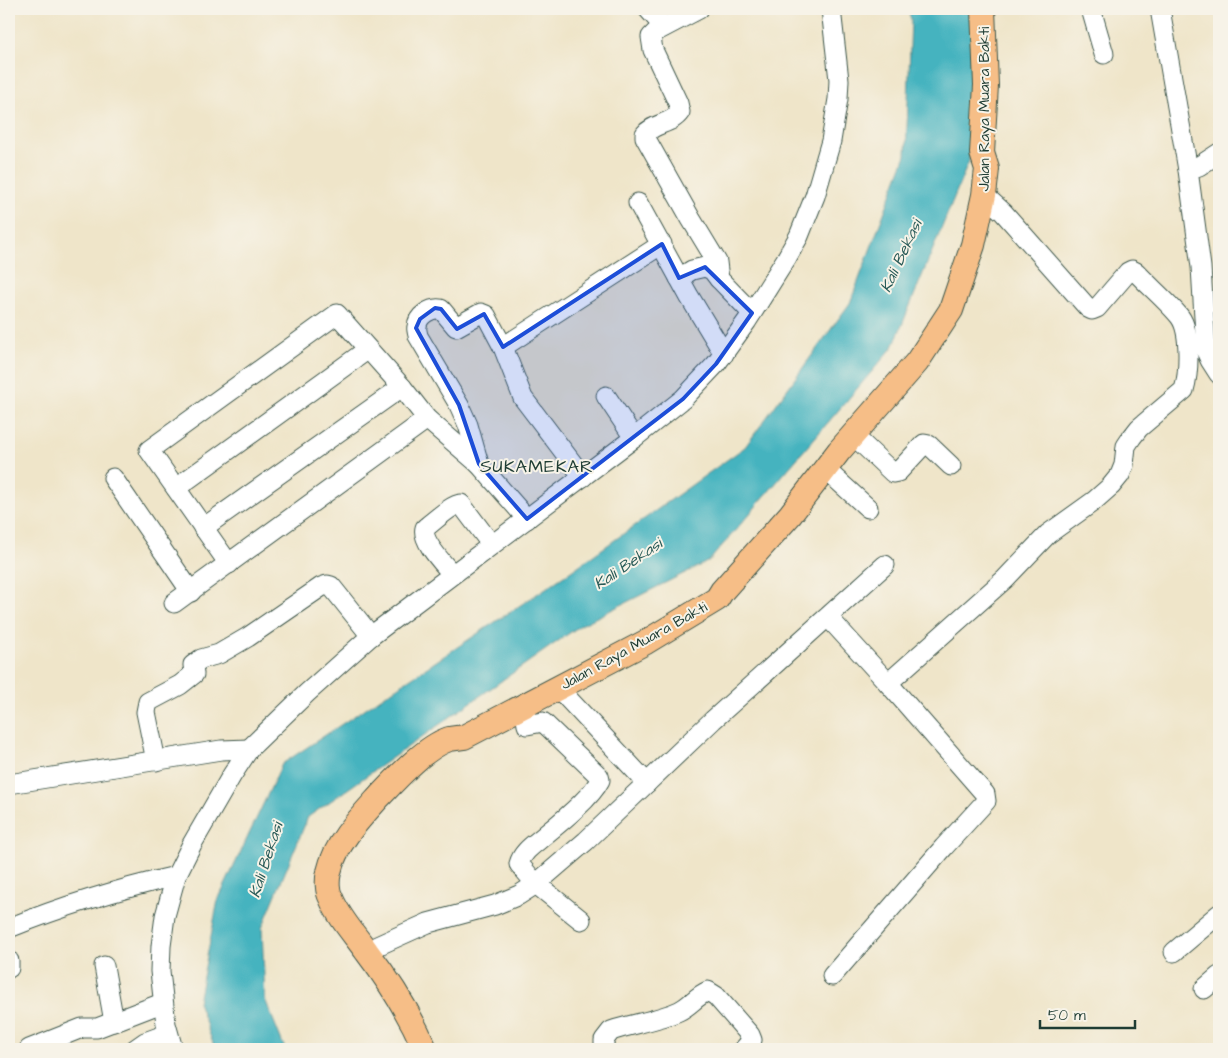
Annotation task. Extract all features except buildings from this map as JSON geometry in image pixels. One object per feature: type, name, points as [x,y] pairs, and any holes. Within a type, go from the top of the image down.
[{"type":"main road","name":"Jalan Raya Muara Bakti","points":[[425,1049],[405,1008],[343,920],[330,897],[328,882],[333,859],[349,833],[381,795],[421,756],[448,739],[464,737],[646,642],[717,599],[790,515],[853,435],[917,362],[951,310],[973,245],[984,195],[987,168],[982,153],[986,85],[983,9]]},
{"type":"street","points":[[648,9],[664,27]]},
{"type":"street","points":[[699,9],[653,34],[651,42],[653,50],[678,103],[680,112],[675,118],[649,130],[645,134],[691,219],[717,262],[719,279]]},
{"type":"street","points":[[135,1049],[145,1042],[170,1042],[162,1003],[160,971],[165,916],[176,876],[203,823],[249,749],[370,636],[583,477],[683,399],[724,354],[752,314],[799,236],[815,196],[831,141],[839,80],[832,9]]},
{"type":"street","points":[[1091,9],[1104,54]]},
{"type":"street","points":[[888,683],[1006,579],[1048,534],[1111,486],[1120,475],[1124,465],[1126,446],[1132,437],[1139,428],[1184,390],[1198,349],[1201,267],[1188,170],[1160,9]]},
{"type":"street","points":[[1188,170],[1199,166],[1219,153]]},
{"type":"street","points":[[984,195],[1003,212],[1088,308],[1092,310],[1097,308],[1122,278],[1132,270],[1181,319],[1198,349],[1219,374]]},
{"type":"street","points":[[638,203],[724,354]]},
{"type":"street","points":[[503,347],[662,244]]},
{"type":"street","points":[[679,278],[692,270],[705,267],[712,270],[752,314]]},
{"type":"street","points":[[479,464],[468,425],[459,405],[418,336],[416,328],[420,319],[426,312],[435,308],[441,309],[456,327],[484,314],[503,347],[523,398],[583,477]]},
{"type":"street","points":[[229,564],[149,450],[337,314],[428,419],[479,464],[527,519]]},
{"type":"street","points":[[176,488],[368,350]]},
{"type":"street","points":[[203,528],[402,387]]},
{"type":"street","points":[[606,396],[634,438]]},
{"type":"street","points":[[174,603],[428,419]]},
{"type":"street","points":[[853,435],[893,473],[898,472],[924,444],[929,445],[951,466]]},
{"type":"street","points":[[826,469],[868,508]]},
{"type":"street","points":[[113,478],[191,592]]},
{"type":"street","points":[[452,574],[426,540],[423,532],[425,528],[456,504],[463,506],[491,544]]},
{"type":"street","points":[[366,951],[428,923],[495,905],[519,895],[536,884],[586,841],[713,720],[885,565]]},
{"type":"street","points":[[156,761],[147,720],[148,702],[194,674],[193,665],[201,658],[218,654],[248,637],[321,587],[331,586],[370,636]]},
{"type":"street","points":[[828,617],[985,794],[986,801],[832,976]]},
{"type":"street","points":[[558,688],[647,783]]},
{"type":"street","points":[[524,706],[527,725],[543,722],[595,771],[600,780],[596,787],[576,808],[520,859],[521,867],[536,884],[581,920]]},
{"type":"street","points":[[9,784],[220,750],[249,749]]},
{"type":"street","points":[[9,928],[68,906],[126,888],[176,876]]},
{"type":"street","points":[[1174,952],[1219,914]]},
{"type":"street","points":[[9,961],[9,968]]},
{"type":"street","points":[[104,966],[114,1022]]},
{"type":"street","points":[[1204,989],[1219,976]]},
{"type":"street","points":[[604,1049],[604,1040],[610,1031],[673,1013],[687,1006],[700,994],[708,991],[716,996],[750,1035],[752,1040],[744,1049]]},
{"type":"street","points":[[28,1049],[82,1028],[97,1028],[162,1003]]},
{"type":"highlighted area","points":[[662,244],[679,278],[705,267],[752,313],[716,364],[683,399],[527,519],[479,464],[459,405],[416,328],[420,319],[435,308],[441,309],[457,329],[484,314],[503,347]]},
{"type":"water","name":"Kali Bekasi","points":[[907,9],[968,9],[976,42],[969,161],[893,347],[709,561],[581,625],[308,817],[262,928],[265,999],[285,1049],[215,1049],[198,1002],[218,900],[282,764],[567,574],[745,447],[850,303],[906,155],[911,19]]},
{"type":"district","name":"SUKAMEKAR","points":[[537,466]]}]
